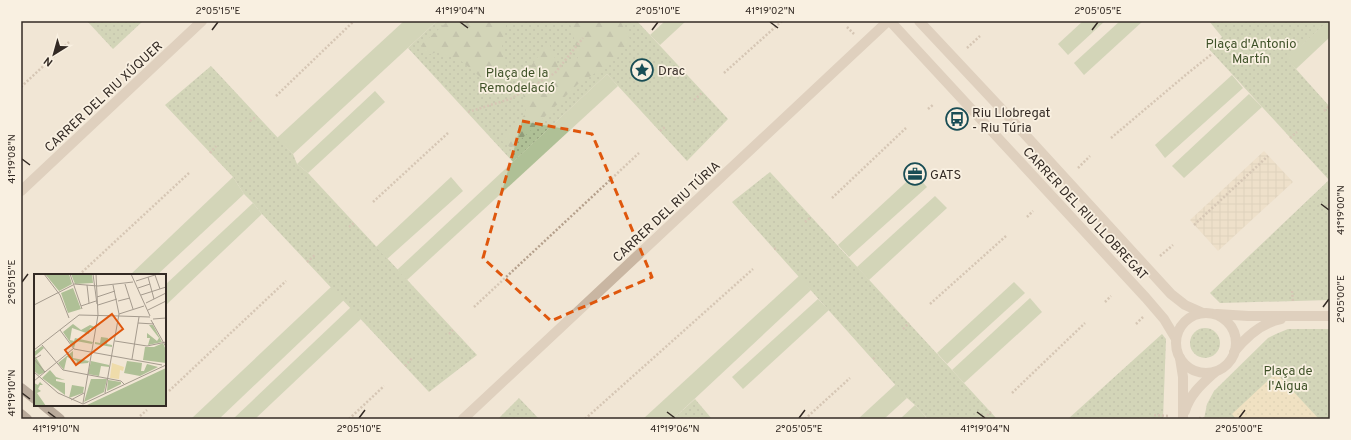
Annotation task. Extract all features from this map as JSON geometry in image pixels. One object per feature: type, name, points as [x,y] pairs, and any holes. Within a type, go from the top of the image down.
[{"type":"main road","points":[[21,388],[34,398]]},
{"type":"main road","points":[[44,406],[60,419]]},
{"type":"main road","points":[[21,414],[27,419]]},
{"type":"street","name":"CARRER DEL RIU XÚQUER","points":[[21,190],[202,21]]},
{"type":"street","name":"CARRER DEL RIU LLOBREGAT","points":[[888,21],[1146,298],[1164,319],[1176,339]]},
{"type":"street","name":"CARRER DEL RIU TÚRIA","points":[[462,419],[888,21]]},
{"type":"street","name":"CARRER DEL RIU LLOBREGAT","points":[[919,21],[1015,122],[1171,294],[1186,305],[1208,313]]},
{"type":"street","points":[[1183,418],[1188,402],[1198,388],[1215,372],[1230,361],[1234,352],[1236,342],[1230,324],[1222,318],[1208,313]]},
{"type":"street","points":[[1183,418],[1183,377],[1176,339],[1179,329],[1185,321],[1194,315],[1208,313],[1330,316]]},
{"type":"street","points":[[1234,352],[1243,341],[1263,326],[1272,321],[1294,316]]},
{"type":"street","points":[[1180,358],[1187,366],[1195,371],[1205,373],[1215,372]]},
{"type":"path","points":[[276,96],[354,21]]},
{"type":"path","points":[[724,73],[782,21]]},
{"type":"path","points":[[967,48],[980,36]]},
{"type":"path","points":[[468,112],[510,99],[555,73],[583,38]]},
{"type":"path","points":[[21,87],[69,42]]},
{"type":"path","points":[[1111,138],[1188,72],[1212,54]]},
{"type":"path","points":[[694,100],[702,92]]},
{"type":"path","points":[[928,109],[934,104]]},
{"type":"path","points":[[1324,111],[1330,106]]},
{"type":"path","points":[[250,121],[257,116]]},
{"type":"path","points":[[660,131],[665,127]]},
{"type":"path","points":[[832,198],[906,128]]},
{"type":"path","points":[[1290,138],[1297,132]]},
{"type":"path","points":[[373,202],[448,133]]},
{"type":"path","points":[[210,153],[216,146]]},
{"type":"path","points":[[474,307],[639,153]]},
{"type":"path","points":[[1078,168],[1090,156]]},
{"type":"path","points":[[1194,225],[1268,156]]},
{"type":"path","points":[[80,274],[189,173]]},
{"type":"path","points":[[1027,217],[1033,211]]},
{"type":"path","points":[[805,222],[811,217]]},
{"type":"path","points":[[349,228],[354,223]]},
{"type":"path","points":[[930,304],[1006,236]]},
{"type":"path","points":[[1160,256],[1172,245]]},
{"type":"path","points":[[307,262],[316,254]]},
{"type":"path","points":[[585,419],[753,269]]},
{"type":"path","points":[[169,391],[286,281]]},
{"type":"path","points":[[1105,302],[1112,296]]},
{"type":"path","points":[[903,328],[909,323]]},
{"type":"path","points":[[1012,393],[1085,323]]},
{"type":"path","points":[[449,334],[453,330]]},
{"type":"path","points":[[873,359],[876,356]]},
{"type":"path","points":[[405,366],[413,357]]},
{"type":"path","points":[[805,419],[850,378]]},
{"type":"path","points":[[349,419],[384,386]]},
{"type":"path","points":[[140,416],[147,410]]},
{"type":"path","points":[[984,418],[990,412]]},
{"type":"highlighted area","points":[[522,121],[592,134],[652,277],[551,321],[483,258]]},
{"type":"green space","points":[[87,21],[143,21],[113,49]]},
{"type":"green space","points":[[404,21],[437,21],[293,154],[277,138]]},
{"type":"green space","name":"Plaça de la Remodelació","points":[[437,21],[637,21],[728,119],[687,161],[607,74],[513,162],[408,48]]},
{"type":"green space","points":[[448,21],[507,21],[502,46],[504,62],[513,83],[485,81],[460,60],[437,52],[424,56],[422,44]]},
{"type":"green space","points":[[568,21],[620,21],[630,39],[618,57],[578,84],[511,148],[502,141],[526,113],[522,87],[530,67],[549,43],[559,69],[578,58],[572,28]]},
{"type":"green space","points":[[665,21],[686,21],[660,45],[650,35]]},
{"type":"green space","points":[[1083,21],[1105,21],[1068,55],[1058,44]]},
{"type":"green space","points":[[1120,21],[1143,21],[1084,75],[1074,63]]},
{"type":"green space","name":"Plaça d'Antonio Martín","points":[[1209,21],[1328,21],[1287,59],[1330,107],[1330,300],[1220,303],[1210,293],[1329,180],[1209,49],[1222,37]]},
{"type":"green space","points":[[1328,21],[1330,21],[1330,37],[1296,69],[1286,59]]},
{"type":"green space","points":[[211,66],[293,154],[297,164],[308,173],[477,355],[429,392],[262,214],[244,194],[233,177],[165,105]]},
{"type":"green space","points":[[607,74],[618,86],[407,280],[397,270]]},
{"type":"green space","points":[[1232,75],[1243,88],[1165,158],[1155,145]]},
{"type":"green space","points":[[375,91],[385,102],[308,173],[297,164]]},
{"type":"green space","points":[[1249,94],[1262,107],[1184,178],[1172,166]]},
{"type":"green space","points":[[770,172],[997,419],[928,419],[907,398],[732,202]]},
{"type":"green space","points":[[915,174],[927,187],[849,257],[838,245]]},
{"type":"green space","points":[[233,177],[244,194],[158,274],[131,274]]},
{"type":"green space","points":[[451,177],[463,191],[387,259],[376,247]]},
{"type":"green space","points":[[935,196],[947,208],[869,280],[857,267]]},
{"type":"green space","points":[[253,203],[262,214],[166,305],[166,284]]},
{"type":"green space","points":[[799,276],[811,290],[673,419],[643,419]]},
{"type":"green space","points":[[1014,282],[1025,293],[947,364],[937,353]]},
{"type":"green space","points":[[331,287],[344,300],[219,419],[191,419]]},
{"type":"green space","points":[[1030,298],[1042,312],[964,383],[952,370]]},
{"type":"green space","points":[[818,299],[829,310],[743,389],[732,377]]},
{"type":"green space","points":[[351,307],[361,319],[255,419],[233,419]]},
{"type":"green space","points":[[1205,328],[1216,332],[1220,343],[1216,354],[1205,358],[1194,354],[1190,343],[1194,332]]},
{"type":"green space","name":"Plaça de l'Aigua","points":[[1288,329],[1330,329],[1330,419],[1204,419],[1207,404],[1214,391],[1268,338]]},
{"type":"green space","points":[[1162,334],[1166,339],[1163,419],[1068,419]]},
{"type":"green space","points":[[896,384],[907,398],[884,419],[858,419]]},
{"type":"green space","points":[[519,398],[539,419],[498,419]]},
{"type":"green space","points":[[695,399],[712,419],[673,419]]},
{"type":"green space","points":[[915,405],[926,417],[923,419],[900,419]]},
{"type":"sand","points":[[1276,373],[1319,419],[1236,419],[1232,414]]},
{"type":"shaded area","points":[[1264,151],[1293,182],[1218,251],[1190,220]]},
{"type":"place","name":"Drac","points":[[642,70]]},
{"type":"place","name":"Riu Llobregat - Riu Túria","points":[[957,119]]},
{"type":"place","name":"GATS","points":[[915,174]]}]
